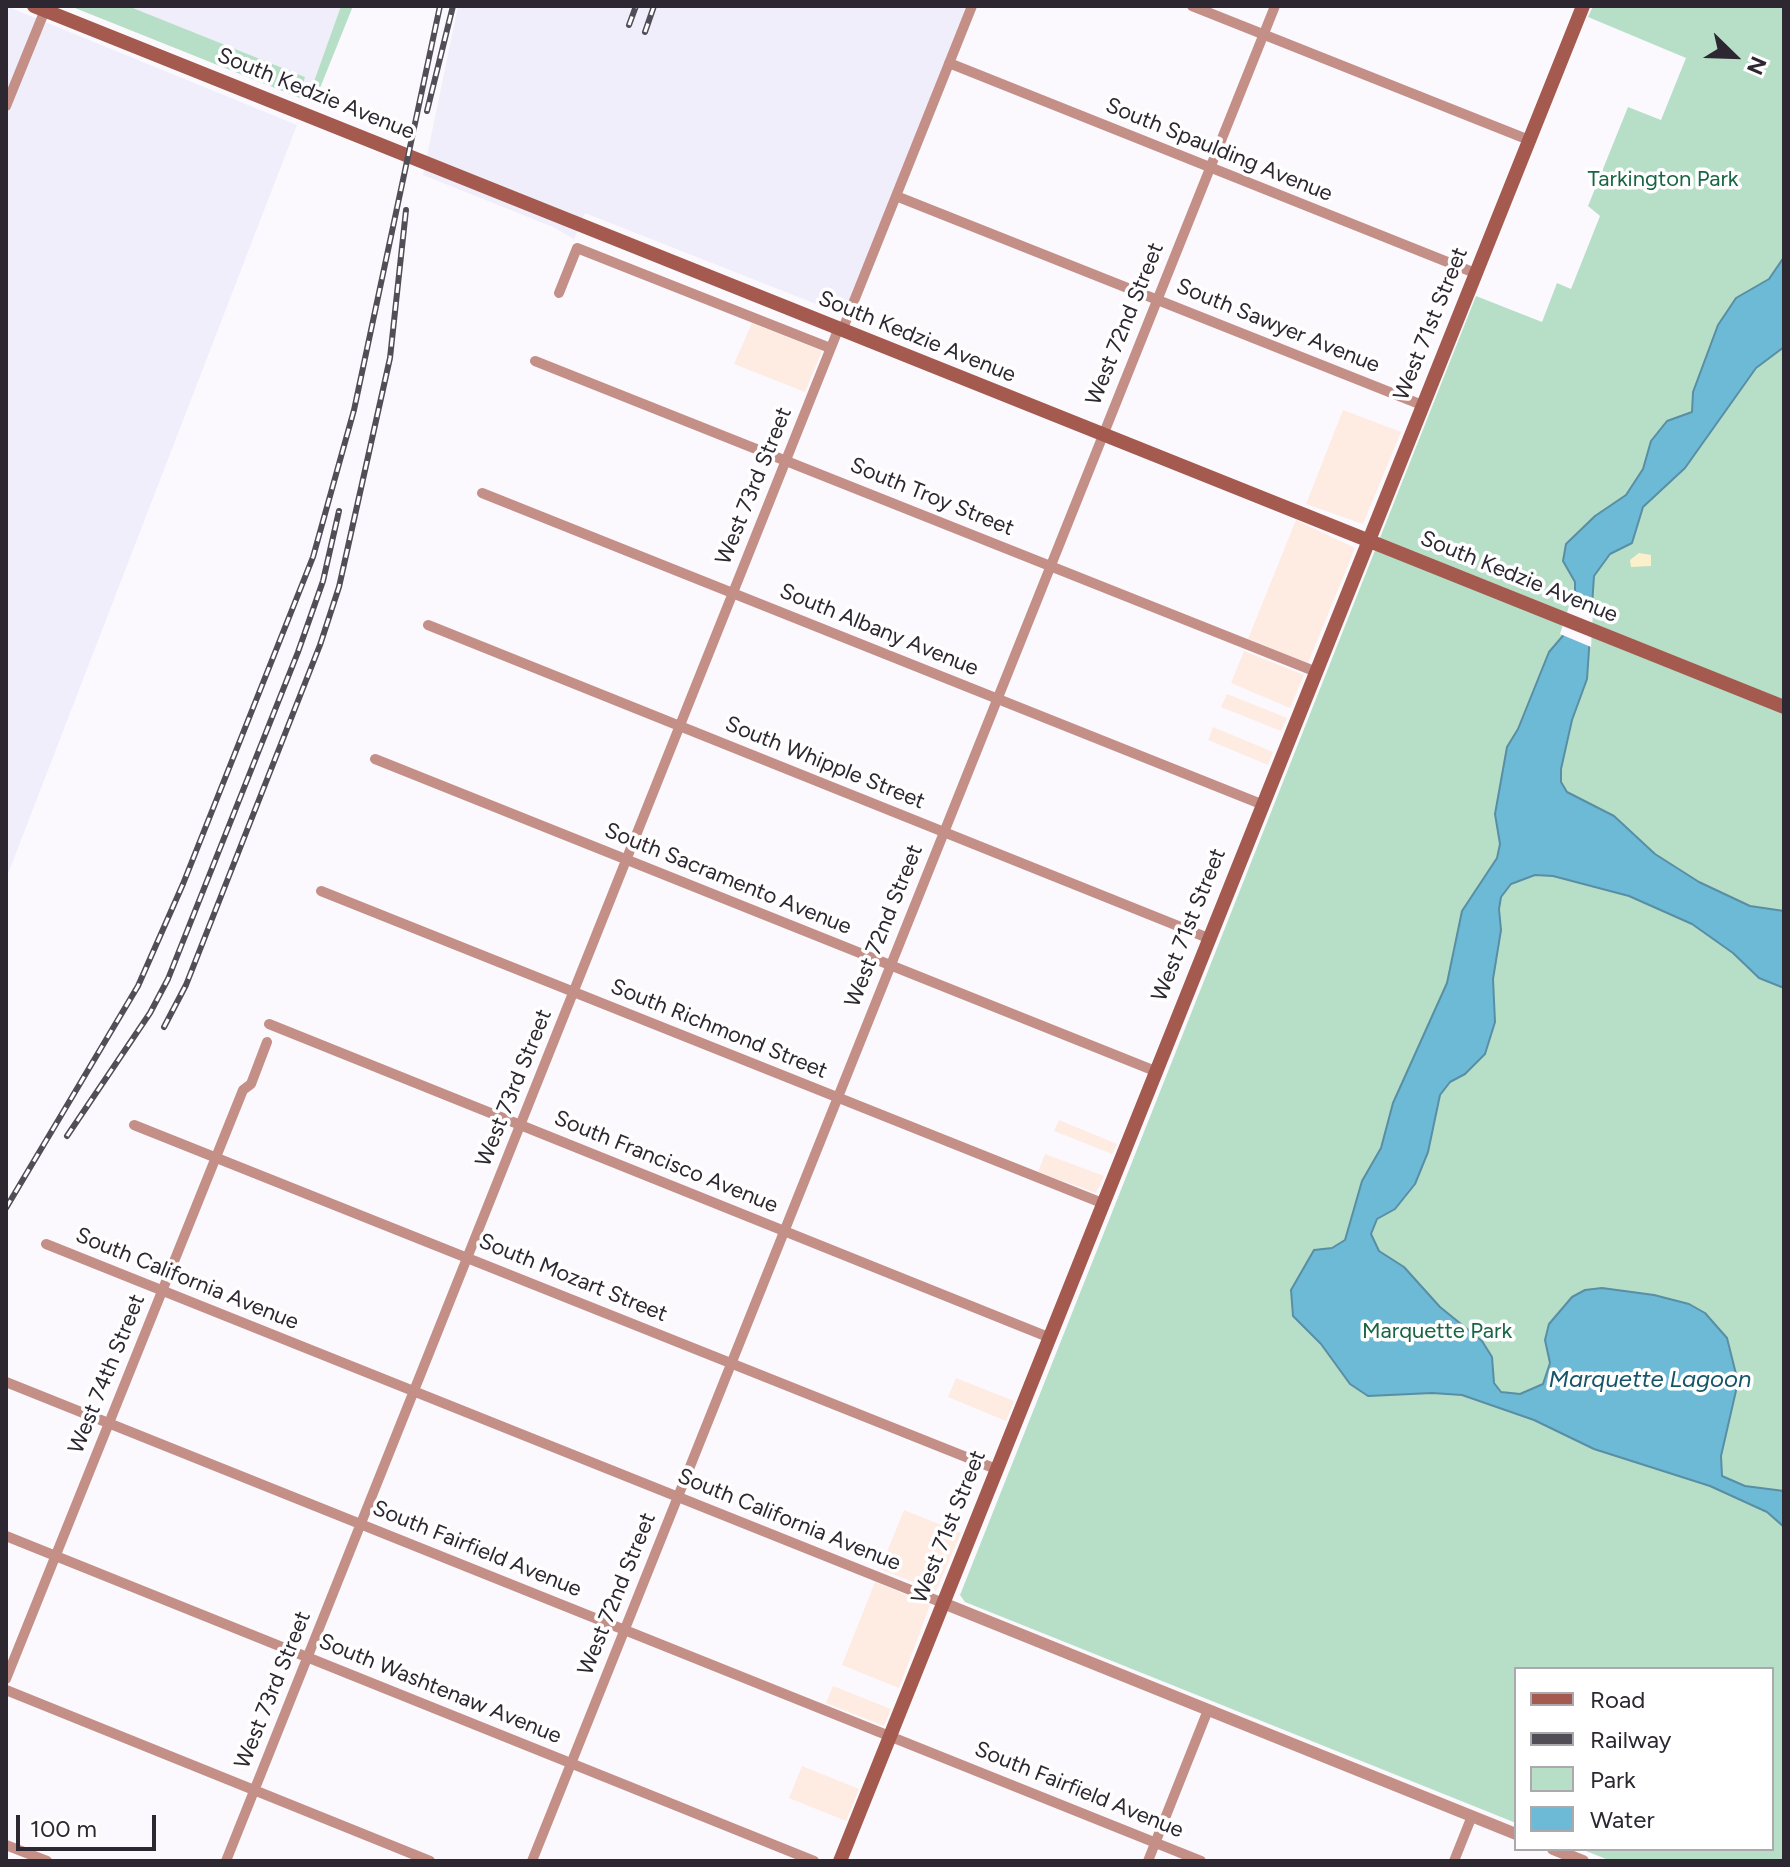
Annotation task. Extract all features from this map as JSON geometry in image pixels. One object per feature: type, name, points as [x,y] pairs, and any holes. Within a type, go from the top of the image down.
[{"type":"main road","name":"West 71st Street","points":[[840,1861],[1581,6]]},
{"type":"main road","name":"South Kedzie Avenue","points":[[39,8],[1784,707]]},
{"type":"street","name":"West 73rd Street","points":[[226,1861],[830,348],[896,196],[972,6]]},
{"type":"street","points":[[1192,6],[1529,140]]},
{"type":"street","name":"West 72nd Street","points":[[532,1861],[1275,6]]},
{"type":"street","points":[[6,106],[39,8]]},
{"type":"street","name":"South Spaulding Avenue","points":[[949,63],[1475,273]]},
{"type":"street","name":"South Sawyer Avenue","points":[[896,196],[1422,405]]},
{"type":"street","name":"South Kedzie Avenue","points":[[559,293],[577,248],[830,348]]},
{"type":"street","name":"South Troy Street","points":[[535,361],[1314,671]]},
{"type":"street","name":"South Albany Avenue","points":[[482,493],[1261,804]]},
{"type":"street","name":"South Whipple Street","points":[[428,625],[1208,938]]},
{"type":"street","name":"South Sacramento Avenue","points":[[375,759],[1155,1071]]},
{"type":"street","name":"South Richmond Street","points":[[321,891],[1102,1203]]},
{"type":"street","name":"South Francisco Avenue","points":[[269,1024],[1048,1337]]},
{"type":"street","name":"West 74th Street","points":[[6,1679],[215,1158],[243,1090],[251,1084],[267,1042]]},
{"type":"street","name":"South Mozart Street","points":[[134,1125],[996,1469]]},
{"type":"street","name":"South California Avenue","points":[[46,1244],[1514,1833]]},
{"type":"street","name":"South Fairfield Avenue","points":[[6,1382],[1201,1861]]},
{"type":"street","name":"South Washtenaw Avenue","points":[[6,1536],[814,1861]]},
{"type":"street","points":[[6,1690],[430,1861]]},
{"type":"street","points":[[1148,1861],[1208,1710]]},
{"type":"street","points":[[1454,1861],[1472,1816]]},
{"type":"street","points":[[6,1845],[47,1861]]},
{"type":"street","points":[[1558,1851],[1583,1861]]},
{"type":"shaded area","points":[[6,6],[297,125],[6,879]]},
{"type":"shaded area","points":[[128,6],[341,6],[307,101],[300,98],[305,77]]},
{"type":"shaded area","points":[[458,6],[967,6],[844,315],[585,213],[574,239],[553,227],[423,175]]},
{"type":"shaded area","points":[[752,323],[822,351],[805,392],[734,364]]},
{"type":"shaded area","points":[[1343,410],[1401,432],[1363,524],[1306,504]]},
{"type":"shaded area","points":[[1296,520],[1355,548],[1308,663],[1248,639]]},
{"type":"shaded area","points":[[1244,651],[1304,675],[1290,708],[1231,683]]},
{"type":"shaded area","points":[[1227,694],[1287,718],[1281,731],[1221,707]]},
{"type":"shaded area","points":[[1213,727],[1273,752],[1268,765],[1208,740]]},
{"type":"shaded area","points":[[1059,1120],[1117,1144],[1112,1154],[1054,1131]]},
{"type":"shaded area","points":[[1045,1154],[1104,1176],[1096,1193],[1038,1172]]},
{"type":"shaded area","points":[[956,1378],[1014,1401],[1006,1421],[948,1397]]},
{"type":"shaded area","points":[[904,1510],[961,1533],[936,1591],[880,1569]]},
{"type":"shaded area","points":[[875,1582],[930,1605],[899,1688],[842,1665]]},
{"type":"shaded area","points":[[833,1686],[891,1709],[884,1726],[826,1703]]},
{"type":"shaded area","points":[[802,1766],[859,1789],[846,1821],[789,1798]]},
{"type":"green space","points":[[70,6],[128,6],[305,77],[300,98]]},
{"type":"green space","points":[[341,6],[353,6],[318,93],[307,101]]},
{"type":"green space","name":"Marquette Park","points":[[1593,6],[1784,6],[1784,1861],[1611,1861],[1586,1851],[1774,1851],[1774,1667],[1514,1667],[1514,1822],[965,1602],[960,1595],[1476,296],[1542,322],[1557,283],[1571,289],[1600,216],[1588,206],[1628,107],[1661,120],[1686,58],[1588,17]]},
{"type":"sand","points":[[1639,553],[1651,555],[1651,566],[1631,567],[1630,560]]},
{"type":"water","name":"Marquette Lagoon","points":[[1784,257],[1784,347],[1756,368],[1685,468],[1643,507],[1632,543],[1610,554],[1594,576],[1587,679],[1572,720],[1561,782],[1567,792],[1614,816],[1655,854],[1699,882],[1750,906],[1784,911],[1784,988],[1759,978],[1733,953],[1692,924],[1629,896],[1553,876],[1535,875],[1511,884],[1501,897],[1499,909],[1501,930],[1493,979],[1495,1022],[1485,1054],[1465,1074],[1450,1082],[1440,1095],[1428,1152],[1415,1184],[1395,1209],[1377,1219],[1371,1234],[1379,1251],[1404,1267],[1440,1307],[1482,1341],[1492,1357],[1494,1383],[1501,1392],[1520,1394],[1543,1384],[1550,1363],[1545,1340],[1549,1324],[1572,1297],[1585,1290],[1602,1288],[1654,1295],[1689,1304],[1705,1313],[1727,1338],[1738,1382],[1721,1456],[1722,1476],[1745,1486],[1784,1491],[1784,1527],[1767,1512],[1710,1486],[1594,1449],[1534,1420],[1462,1395],[1368,1396],[1350,1384],[1321,1344],[1293,1316],[1291,1290],[1314,1250],[1332,1248],[1345,1240],[1362,1181],[1381,1148],[1393,1103],[1447,983],[1462,911],[1497,858],[1500,844],[1495,814],[1507,747],[1518,729],[1549,652],[1567,631],[1575,599],[1575,582],[1563,561],[1566,544],[1595,516],[1626,495],[1643,469],[1651,441],[1667,421],[1692,412],[1693,392],[1718,325],[1736,298],[1769,279]]},
{"type":"pier","points":[[1570,603],[1593,612],[1591,647],[1560,634]]},
{"type":"railway","points":[[6,1208],[138,986],[183,884],[313,557],[354,410],[440,6]]},
{"type":"railway","points":[[427,111],[453,6]]},
{"type":"railway","points":[[629,25],[636,6]]},
{"type":"railway","points":[[645,32],[654,6]]},
{"type":"railway","points":[[164,1027],[186,985],[320,645],[339,587],[390,358],[406,210]]},
{"type":"railway","points":[[67,1136],[150,1013],[168,979],[298,652],[323,581],[339,511]]},
{"type":"park label","name":"Tarkington Park","points":[[1663,180]]}]
